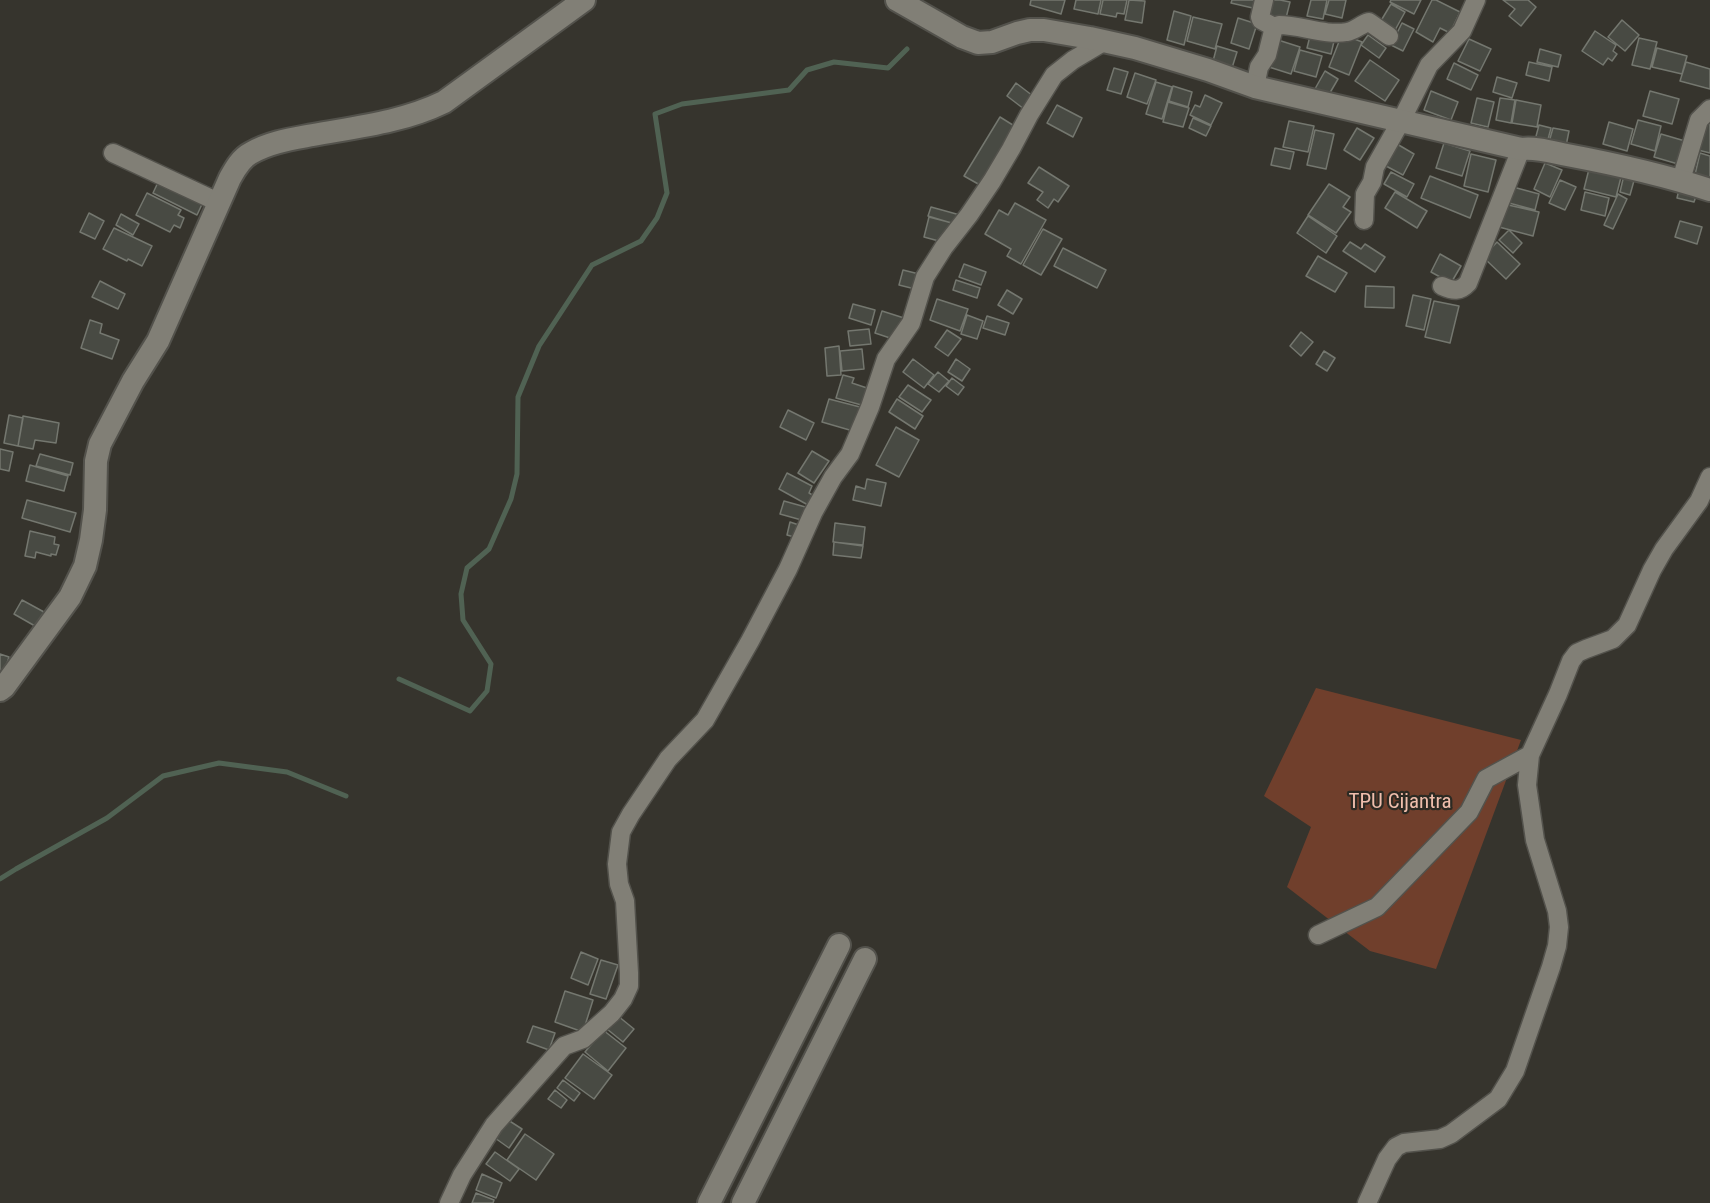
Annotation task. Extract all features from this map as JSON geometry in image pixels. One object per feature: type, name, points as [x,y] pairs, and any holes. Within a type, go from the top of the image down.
[{"type":"street","points":[[0,690],[32,650],[77,584],[85,566],[91,540],[95,510],[96,461],[100,444],[133,381],[158,341],[230,178],[248,154],[278,142],[390,121],[426,111],[456,94],[584,0]]},
{"type":"street","points":[[897,0],[962,37],[978,43],[992,42],[1017,33],[1044,30],[1105,41],[1208,70],[1255,87],[1521,149],[1527,148],[1592,159],[1681,180],[1710,190]]},
{"type":"street","points":[[1264,0],[1261,20],[1274,27],[1282,24],[1335,33],[1351,32],[1370,22],[1389,36]]},
{"type":"street","points":[[1364,220],[1365,194],[1372,183],[1375,167],[1429,65],[1462,31],[1476,0]]},
{"type":"street","points":[[1255,87],[1259,67],[1267,55],[1274,27]]},
{"type":"street","points":[[449,1203],[462,1175],[494,1125],[564,1046],[584,1039],[612,1013],[623,999],[629,986],[629,979],[625,901],[619,884],[617,864],[621,832],[668,759],[705,720],[750,641],[788,569],[813,513],[833,477],[850,454],[870,407],[882,366],[911,323],[925,277],[992,181],[1054,75],[1073,60],[1105,41]]},
{"type":"street","points":[[1681,180],[1700,120],[1710,109]]},
{"type":"street","points":[[1442,286],[1456,291],[1468,283],[1521,149]]},
{"type":"street","points":[[113,153],[218,202]]},
{"type":"street","points":[[1367,1203],[1387,1160],[1396,1147],[1404,1143],[1440,1139],[1451,1134],[1498,1099],[1515,1071],[1528,1038],[1557,946],[1559,927],[1557,911],[1535,840],[1527,784],[1530,755],[1571,661],[1577,653],[1613,639],[1627,625],[1652,570],[1698,501],[1710,477]]},
{"type":"street","points":[[1318,935],[1377,907],[1469,812],[1486,779],[1530,755]]},
{"type":"street","points":[[710,1203],[839,945]]},
{"type":"street","points":[[743,1203],[865,959]]},
{"type":"street","points":[[736,1149],[764,1162]]},
{"type":"green space","name":"TPU Cijantra","points":[[1316,688],[1521,740],[1436,969],[1370,951],[1287,887],[1311,827],[1264,796]]},
{"type":"building","points":[[1031,0],[1065,0],[1061,14],[1030,5]]},
{"type":"building","points":[[1076,0],[1101,0],[1098,14],[1074,9]]},
{"type":"building","points":[[1103,0],[1127,0],[1124,14],[1117,13],[1116,17],[1100,14]]},
{"type":"building","points":[[1129,0],[1145,1],[1142,23],[1125,20]]},
{"type":"building","points":[[1232,0],[1259,0],[1257,9],[1231,3]]},
{"type":"building","points":[[1268,0],[1290,2],[1285,22],[1264,17]]},
{"type":"building","points":[[1311,0],[1327,0],[1323,19],[1307,16]]},
{"type":"building","points":[[1329,0],[1346,0],[1342,18],[1325,14]]},
{"type":"building","points":[[1391,0],[1421,0],[1414,14],[1390,2]]},
{"type":"building","points":[[1432,0],[1460,12],[1450,33],[1440,28],[1433,42],[1416,32]]},
{"type":"building","points":[[1503,0],[1528,0],[1536,7],[1521,26],[1509,16],[1515,9]]},
{"type":"building","points":[[1391,4],[1405,12],[1394,32],[1379,24]]},
{"type":"building","points":[[1174,11],[1191,16],[1184,45],[1167,40]]},
{"type":"building","points":[[1193,17],[1222,24],[1215,49],[1187,41]]},
{"type":"building","points":[[1238,18],[1257,24],[1249,49],[1231,43]]},
{"type":"building","points":[[1622,20],[1639,35],[1625,51],[1608,37]]},
{"type":"building","points":[[1402,23],[1414,29],[1403,51],[1391,45]]},
{"type":"building","points":[[1595,31],[1616,45],[1613,51],[1617,54],[1612,61],[1608,58],[1603,65],[1582,51]]},
{"type":"building","points":[[1311,32],[1335,37],[1331,54],[1307,48]]},
{"type":"building","points":[[1342,34],[1362,42],[1349,75],[1329,67]]},
{"type":"building","points":[[1368,35],[1386,48],[1379,58],[1361,45]]},
{"type":"building","points":[[1639,38],[1657,42],[1650,69],[1632,65]]},
{"type":"building","points":[[1469,39],[1491,49],[1480,71],[1458,61]]},
{"type":"building","points":[[1278,40],[1300,47],[1291,74],[1269,67]]},
{"type":"building","points":[[1217,46],[1237,52],[1231,71],[1212,65]]},
{"type":"building","points":[[1657,48],[1687,56],[1682,74],[1652,67]]},
{"type":"building","points":[[1540,49],[1561,55],[1558,67],[1537,62]]},
{"type":"building","points":[[1300,50],[1322,56],[1316,77],[1294,71]]},
{"type":"building","points":[[1370,60],[1399,80],[1385,101],[1355,81]]},
{"type":"building","points":[[1529,62],[1552,67],[1549,81],[1526,75]]},
{"type":"building","points":[[1686,62],[1710,69],[1710,89],[1680,81]]},
{"type":"building","points":[[1454,63],[1478,75],[1471,90],[1447,79]]},
{"type":"building","points":[[1114,68],[1128,72],[1121,94],[1107,90]]},
{"type":"building","points":[[1325,71],[1338,79],[1324,103],[1311,96]]},
{"type":"building","points":[[1135,73],[1156,80],[1147,104],[1127,97]]},
{"type":"building","points":[[1497,77],[1517,83],[1512,98],[1493,92]]},
{"type":"building","points":[[1156,82],[1172,87],[1162,119],[1146,114]]},
{"type":"building","points":[[1016,83],[1033,96],[1024,109],[1007,96]]},
{"type":"building","points":[[1173,86],[1192,92],[1188,107],[1169,101]]},
{"type":"building","points":[[1431,91],[1458,102],[1451,120],[1424,110]]},
{"type":"building","points":[[1650,91],[1679,99],[1672,124],[1643,116]]},
{"type":"building","points":[[1205,95],[1222,103],[1211,125],[1190,115],[1195,105],[1200,107]]},
{"type":"building","points":[[1477,98],[1494,102],[1488,127],[1471,123]]},
{"type":"building","points":[[1500,98],[1515,100],[1511,123],[1496,120]]},
{"type":"building","points":[[1516,100],[1541,105],[1537,127],[1512,123]]},
{"type":"building","points":[[1168,102],[1189,108],[1183,127],[1163,122]]},
{"type":"building","points":[[1057,105],[1082,118],[1073,137],[1047,123]]},
{"type":"building","points":[[1000,117],[1016,127],[980,185],[964,176]]},
{"type":"building","points":[[1193,118],[1211,126],[1206,136],[1189,128]]},
{"type":"building","points":[[1638,120],[1661,126],[1655,151],[1631,144]]},
{"type":"building","points":[[1289,121],[1314,126],[1308,152],[1283,147]]},
{"type":"building","points":[[1609,122],[1633,129],[1627,151],[1603,144]]},
{"type":"building","points":[[1702,122],[1710,124],[1710,153],[1694,149]]},
{"type":"building","points":[[1539,125],[1551,128],[1547,143],[1535,140]]},
{"type":"building","points":[[1357,128],[1374,138],[1360,160],[1344,150]]},
{"type":"building","points":[[1553,128],[1569,131],[1566,146],[1549,142]]},
{"type":"building","points":[[1315,130],[1334,134],[1326,169],[1307,165]]},
{"type":"building","points":[[1661,134],[1685,141],[1678,164],[1654,157]]},
{"type":"building","points":[[1444,143],[1470,151],[1462,176],[1436,168]]},
{"type":"building","points":[[1397,144],[1414,154],[1403,175],[1386,166]]},
{"type":"building","points":[[1275,148],[1294,152],[1290,169],[1271,165]]},
{"type":"building","points":[[1700,153],[1710,156],[1710,183],[1694,179]]},
{"type":"building","points":[[1471,154],[1496,160],[1488,192],[1464,186]]},
{"type":"building","points":[[1545,163],[1562,170],[1550,197],[1534,189]]},
{"type":"building","points":[[1039,167],[1069,186],[1058,202],[1054,199],[1048,208],[1037,200],[1043,192],[1028,183]]},
{"type":"building","points":[[1589,169],[1621,177],[1616,197],[1584,189]]},
{"type":"building","points":[[1391,172],[1414,184],[1407,197],[1384,184]]},
{"type":"building","points":[[1624,175],[1635,177],[1630,195],[1620,192]]},
{"type":"building","points":[[1430,176],[1478,195],[1470,218],[1421,198]]},
{"type":"building","points":[[160,178],[204,200],[197,215],[153,193]]},
{"type":"building","points":[[1560,180],[1576,187],[1565,210],[1549,203]]},
{"type":"building","points":[[1329,184],[1350,197],[1343,207],[1351,212],[1336,233],[1308,215]]},
{"type":"building","points":[[1680,185],[1698,190],[1694,202],[1677,198]]},
{"type":"building","points":[[1513,187],[1539,194],[1535,210],[1509,203]]},
{"type":"building","points":[[1395,192],[1427,211],[1417,228],[1385,208]]},
{"type":"building","points":[[1585,192],[1609,198],[1605,216],[1581,210]]},
{"type":"building","points":[[147,193],[181,210],[178,215],[184,218],[180,228],[174,225],[170,232],[136,215]]},
{"type":"building","points":[[1618,194],[1627,199],[1613,229],[1604,225]]},
{"type":"building","points":[[1015,203],[1046,220],[1021,264],[1007,256],[1011,249],[985,234],[999,210],[1008,215]]},
{"type":"building","points":[[1504,204],[1539,212],[1533,236],[1499,227]]},
{"type":"building","points":[[931,207],[960,215],[958,225],[928,216]]},
{"type":"building","points":[[89,213],[104,221],[95,239],[80,232]]},
{"type":"building","points":[[121,214],[139,224],[133,235],[116,225]]},
{"type":"building","points":[[1308,216],[1337,236],[1326,253],[1297,233]]},
{"type":"building","points":[[929,217],[952,223],[946,243],[924,237]]},
{"type":"building","points":[[1680,221],[1702,227],[1697,244],[1675,237]]},
{"type":"building","points":[[114,228],[152,246],[142,266],[103,249]]},
{"type":"building","points":[[1043,229],[1062,239],[1041,275],[1023,265]]},
{"type":"building","points":[[1509,230],[1522,243],[1513,253],[1499,240]]},
{"type":"building","points":[[1350,242],[1361,249],[1365,244],[1385,257],[1375,272],[1343,251]]},
{"type":"building","points":[[1497,242],[1520,264],[1506,279],[1483,257]]},
{"type":"building","points":[[1063,248],[1106,270],[1097,288],[1054,266]]},
{"type":"building","points":[[1440,254],[1461,266],[1451,283],[1431,272]]},
{"type":"building","points":[[1318,256],[1347,273],[1335,292],[1306,276]]},
{"type":"building","points":[[964,264],[986,272],[981,285],[959,277]]},
{"type":"building","points":[[903,270],[919,274],[915,289],[899,285]]},
{"type":"building","points":[[956,280],[980,288],[977,298],[953,290]]},
{"type":"building","points":[[100,281],[125,294],[118,309],[92,297]]},
{"type":"building","points":[[1366,286],[1394,287],[1394,308],[1365,307]]},
{"type":"building","points":[[1007,290],[1022,299],[1013,314],[998,305]]},
{"type":"building","points":[[1413,295],[1431,299],[1424,330],[1406,326]]},
{"type":"building","points":[[937,299],[968,309],[960,331],[930,320]]},
{"type":"building","points":[[1434,301],[1459,306],[1450,343],[1425,337]]},
{"type":"building","points":[[853,304],[875,310],[871,325],[849,318]]},
{"type":"building","points":[[882,311],[904,318],[896,340],[875,333]]},
{"type":"building","points":[[967,315],[983,321],[977,339],[961,334]]},
{"type":"building","points":[[987,316],[1009,323],[1005,335],[983,328]]},
{"type":"building","points":[[90,320],[102,324],[100,333],[119,340],[112,359],[81,348]]},
{"type":"building","points":[[869,329],[871,344],[850,346],[848,331]]},
{"type":"building","points":[[947,330],[961,339],[948,356],[935,347]]},
{"type":"building","points":[[1301,332],[1313,342],[1301,356],[1290,346]]},
{"type":"building","points":[[839,346],[841,375],[827,376],[825,348]]},
{"type":"building","points":[[862,349],[864,369],[842,371],[840,351]]},
{"type":"building","points":[[1324,351],[1335,358],[1327,371],[1316,364]]},
{"type":"building","points":[[913,359],[934,375],[924,388],[903,372]]},
{"type":"building","points":[[956,359],[970,369],[962,381],[948,372]]},
{"type":"building","points":[[938,372],[949,381],[939,392],[928,384]]},
{"type":"building","points":[[843,375],[854,378],[852,383],[870,389],[865,406],[836,398]]},
{"type":"building","points":[[952,378],[964,387],[958,395],[946,386]]},
{"type":"building","points":[[908,385],[931,400],[922,412],[899,397]]},
{"type":"building","points":[[829,399],[860,407],[853,431],[822,422]]},
{"type":"building","points":[[897,399],[923,416],[915,429],[889,412]]},
{"type":"building","points":[[788,410],[814,423],[806,440],[780,427]]},
{"type":"building","points":[[9,415],[23,418],[18,446],[4,443]]},
{"type":"building","points":[[23,416],[59,423],[56,443],[35,440],[33,449],[18,446]]},
{"type":"building","points":[[896,427],[919,440],[899,477],[876,465]]},
{"type":"building","points":[[0,449],[13,452],[9,471],[0,469]]},
{"type":"building","points":[[812,451],[829,461],[814,483],[798,473]]},
{"type":"building","points":[[40,454],[73,463],[70,475],[36,466]]},
{"type":"building","points":[[30,465],[68,476],[64,491],[26,481]]},
{"type":"building","points":[[787,473],[812,486],[809,493],[814,496],[808,505],[779,489]]},
{"type":"building","points":[[867,479],[886,483],[881,506],[853,500],[856,486],[865,489]]},
{"type":"building","points":[[27,500],[76,513],[70,532],[22,518]]},
{"type":"building","points":[[784,501],[809,508],[805,521],[780,514]]},
{"type":"building","points":[[790,522],[802,526],[798,538],[787,535]]},
{"type":"building","points":[[835,523],[865,527],[863,545],[833,542]]},
{"type":"building","points":[[30,531],[55,537],[54,544],[59,545],[56,555],[36,552],[35,558],[25,556]]},
{"type":"building","points":[[834,542],[863,546],[861,558],[833,555]]},
{"type":"building","points":[[22,600],[44,612],[35,626],[14,614]]},
{"type":"building","points":[[0,654],[9,657],[0,685]]},
{"type":"building","points":[[581,952],[598,959],[588,985],[571,978]]},
{"type":"building","points":[[601,960],[618,965],[606,999],[590,994]]},
{"type":"building","points":[[565,991],[593,1000],[583,1032],[555,1022]]},
{"type":"building","points":[[618,1016],[634,1029],[623,1042],[607,1029]]},
{"type":"building","points":[[533,1026],[555,1033],[549,1050],[527,1042]]},
{"type":"building","points":[[603,1030],[626,1048],[608,1071],[585,1052]]},
{"type":"building","points":[[583,1054],[612,1075],[594,1099],[565,1078]]},
{"type":"building","points":[[563,1080],[580,1093],[574,1101],[557,1088]]},
{"type":"building","points":[[555,1090],[567,1100],[561,1108],[548,1099]]},
{"type":"building","points":[[508,1120],[522,1129],[509,1148],[495,1138]]},
{"type":"building","points":[[525,1134],[554,1154],[536,1180],[507,1160]]},
{"type":"building","points":[[495,1152],[519,1169],[510,1181],[486,1164]]},
{"type":"building","points":[[482,1174],[502,1183],[496,1198],[476,1190]]},
{"type":"building","points":[[476,1193],[494,1200],[493,1203],[472,1203]]},
{"type":"waterway","points":[[399,679],[470,711],[487,691],[491,664],[463,620],[461,594],[467,568],[489,549],[511,499],[517,474],[518,397],[539,346],[592,265],[641,241],[657,218],[667,193],[655,114],[682,104],[789,90],[807,70],[834,62],[888,68],[907,49]]},
{"type":"waterway","points":[[0,879],[107,818],[163,776],[219,763],[287,772],[346,796]]}]
